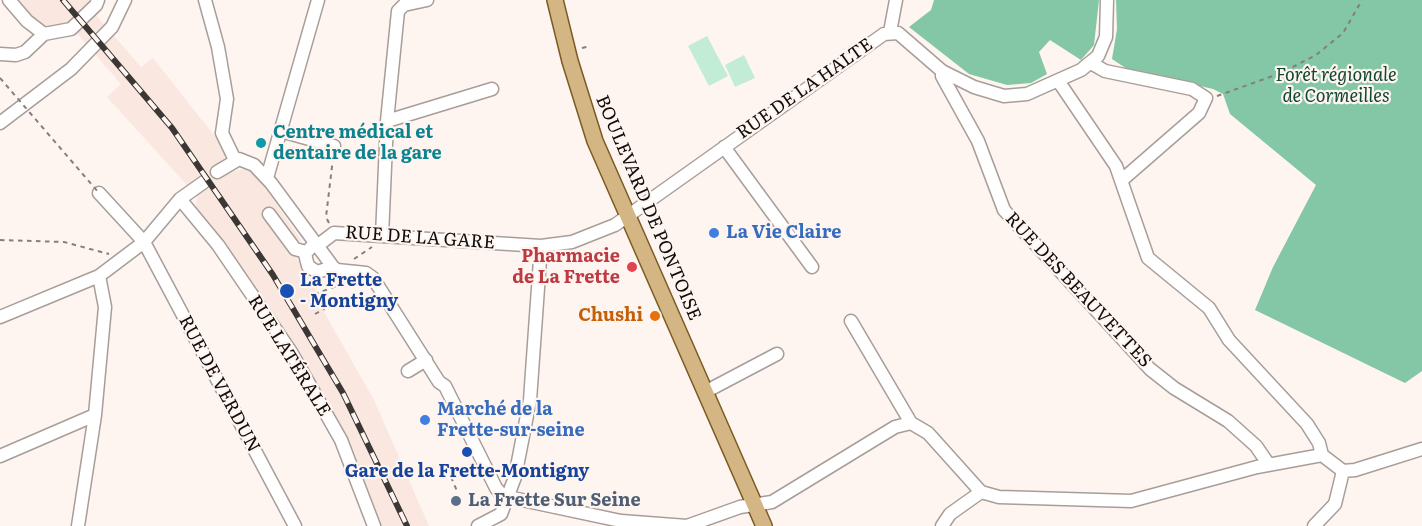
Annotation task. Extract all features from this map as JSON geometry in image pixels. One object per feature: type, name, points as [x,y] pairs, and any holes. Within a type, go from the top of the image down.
[{"type":"main road","name":"BOULEVARD DE PONTOISE","points":[[555,0],[595,141],[764,526]]},
{"type":"street","points":[[9,0],[27,21],[44,34]]},
{"type":"street","points":[[0,54],[25,52],[44,34],[71,29],[96,5],[98,0]]},
{"type":"street","points":[[0,123],[70,69],[112,27],[125,0]]},
{"type":"street","points":[[205,0],[218,47],[227,99],[222,133],[235,160]]},
{"type":"street","points":[[267,178],[318,0]]},
{"type":"street","points":[[379,238],[398,11],[404,5],[427,0]]},
{"type":"street","points":[[890,32],[896,0]]},
{"type":"street","name":"RUE DE LA HALTE","points":[[627,214],[878,37],[890,32],[903,37],[942,71],[974,87],[1004,96],[1027,94],[1059,82],[1091,63],[1102,50],[1106,37],[1107,0]]},
{"type":"street","points":[[1091,63],[1105,71],[1192,90],[1206,98],[1199,113],[1122,180]]},
{"type":"street","name":"RUE DES BEAUVETTES","points":[[942,71],[942,76],[978,141],[1004,210],[1150,369],[1174,388],[1228,421],[1256,446],[1269,465]]},
{"type":"street","points":[[1059,82],[1116,166],[1148,258],[1209,308],[1229,340],[1307,424],[1319,443],[1322,455],[1343,471],[1355,470],[1422,449]]},
{"type":"street","points":[[387,122],[492,89]]},
{"type":"street","points":[[281,131],[334,146]]},
{"type":"street","points":[[724,147],[812,267]]},
{"type":"street","points":[[217,172],[235,160],[248,162],[267,178],[313,247],[333,267],[366,273],[381,287],[426,360],[445,386],[496,488],[503,496],[622,523],[687,526],[740,507],[772,502],[895,427],[911,423]]},
{"type":"street","points":[[0,317],[99,276],[144,242],[180,199],[204,182]]},
{"type":"street","name":"RUE DE VERDUN","points":[[99,193],[144,242],[295,526]]},
{"type":"street","name":"RUE LATÉRALE","points":[[180,199],[218,245],[291,352],[341,440],[374,526]]},
{"type":"street","points":[[269,214],[295,249],[313,247]]},
{"type":"street","name":"RUE DE LA GARE","points":[[313,247],[334,233],[379,238],[561,245],[615,225],[627,214]]},
{"type":"street","points":[[478,526],[501,514],[514,477],[530,400],[541,246]]},
{"type":"street","points":[[313,247],[304,259],[312,271],[323,272],[333,267]]},
{"type":"street","points":[[78,526],[95,415],[105,307],[99,276]]},
{"type":"street","points":[[851,321],[911,423],[928,433],[981,492],[999,497],[1131,501],[1269,465],[1322,455]]},
{"type":"street","points":[[705,392],[777,354]]},
{"type":"street","points":[[408,371],[426,360]]},
{"type":"street","points":[[0,456],[95,415]]},
{"type":"street","points":[[1314,526],[1335,504],[1343,471]]},
{"type":"street","points":[[492,476],[514,477]]},
{"type":"street","points":[[942,526],[950,514],[981,492]]},
{"type":"path","points":[[1206,98],[1241,89],[1281,73],[1316,55],[1342,33],[1362,0]]},
{"type":"path","points":[[579,49],[590,46]]},
{"type":"path","points":[[0,78],[99,193]]},
{"type":"path","points":[[331,225],[326,217],[334,146]]},
{"type":"path","points":[[619,165],[628,161]]},
{"type":"path","points":[[354,258],[373,247],[379,238]]},
{"type":"path","points":[[0,240],[64,242],[113,255]]},
{"type":"path","points":[[364,252],[370,260]]},
{"type":"path","points":[[315,315],[324,309],[315,294],[341,284],[353,285]]},
{"type":"path","points":[[451,477],[457,491]]},
{"type":"shaded area","points":[[16,0],[91,0],[87,5],[141,67],[153,58],[222,143],[227,155],[215,169],[227,174],[245,168],[255,173],[301,240],[290,247],[327,309],[324,312],[374,400],[429,526],[380,526],[347,441],[262,298],[196,207],[197,195],[206,185],[202,178],[187,185],[107,97],[121,84],[68,23],[53,28],[44,27],[33,20]]},
{"type":"green space","points":[[934,0],[1099,0],[1094,45],[1081,60],[1050,40],[1039,52],[1047,74],[1031,83],[1007,85],[969,74],[909,27],[931,10]]},
{"type":"green space","name":"Forêt régionale de Cormeilles","points":[[1116,0],[1422,0],[1422,371],[1405,383],[1255,310],[1273,267],[1316,185],[1230,114],[1223,94],[1213,89],[1127,69],[1112,59],[1117,29]]},
{"type":"green space","points":[[707,36],[728,76],[709,86],[688,46]]},
{"type":"green space","points":[[744,55],[755,78],[735,87],[725,65]]},
{"type":"railway","points":[[63,0],[172,128],[273,275],[343,393],[407,526]]},
{"type":"place","name":"Centre médical et dentaire de la gare","points":[[261,143]]},
{"type":"place","name":"La Vie Claire","points":[[714,233]]},
{"type":"place","name":"Pharmacie de La Frette","points":[[632,267]]},
{"type":"place","name":"La Frette - Montigny","points":[[287,291]]},
{"type":"place","name":"Chushi","points":[[655,316]]},
{"type":"place","name":"Marché de la Frette-sur-seine","points":[[425,420]]},
{"type":"place","name":"Gare de la Frette-Montigny","points":[[467,452]]},
{"type":"place","name":"La Frette Sur Seine","points":[[456,501]]}]
